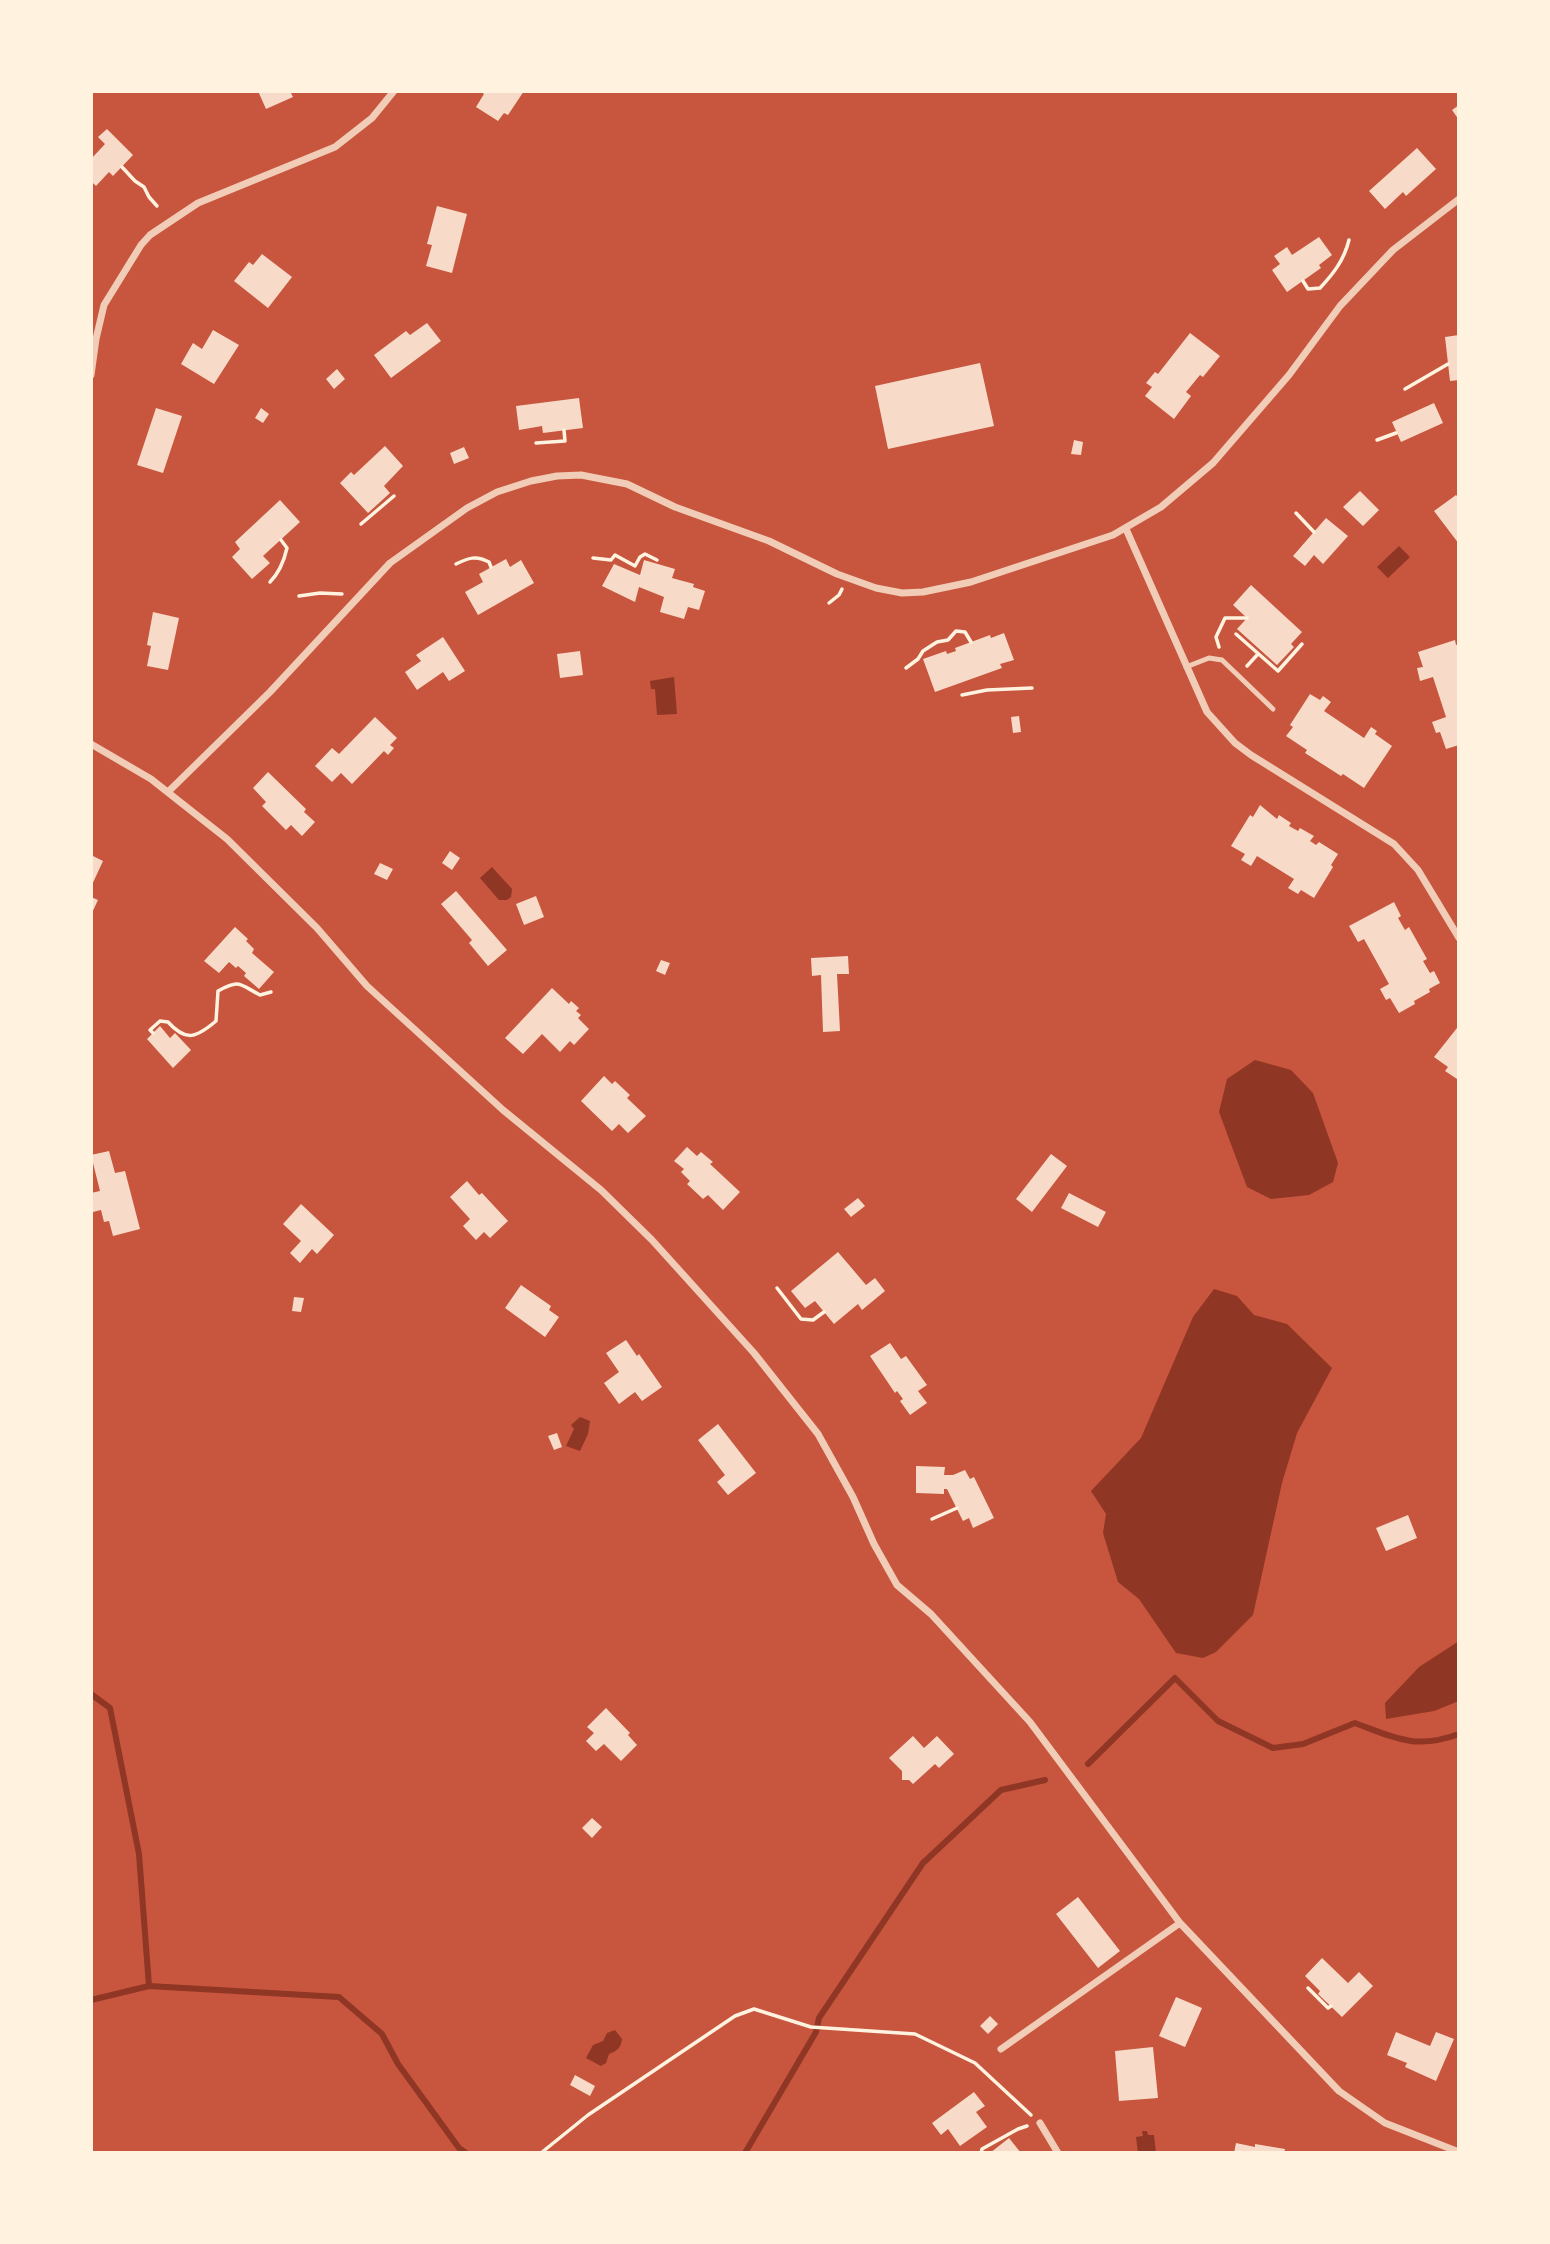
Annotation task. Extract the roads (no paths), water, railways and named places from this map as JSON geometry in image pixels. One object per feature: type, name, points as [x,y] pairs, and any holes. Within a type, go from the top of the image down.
[{"type":"street","points":[[91,374],[93,338],[110,292],[141,245],[162,225],[198,202],[335,147],[372,118],[394,91]]},
{"type":"street","points":[[169,791],[270,692],[390,563],[467,508],[497,492],[531,481],[581,475],[627,484],[675,507],[769,541],[848,578],[902,593],[923,592],[971,582],[1088,545],[1126,528],[1181,493],[1213,463],[1289,375],[1340,306],[1393,250],[1459,199]]},
{"type":"street","points":[[1126,528],[1207,712],[1235,743],[1251,755],[1377,832],[1406,856],[1418,870],[1459,938]]},
{"type":"street","points":[[91,744],[169,791],[227,839],[317,928],[368,986],[503,1110],[626,1214],[754,1353],[818,1434],[831,1454],[897,1585],[930,1614],[1030,1722],[1180,1923],[1339,2091],[1385,2123],[1459,2152]]},
{"type":"street","points":[[1001,2049],[1180,1923]]},
{"type":"street","points":[[1040,2123],[1058,2153]]},
{"type":"lane","points":[[1186,667],[1209,658],[1222,660],[1273,709]]},
{"type":"waterway","points":[[1088,1764],[1175,1678],[1218,1721],[1273,1748],[1303,1744],[1355,1723],[1394,1737],[1418,1742],[1459,1734]]},
{"type":"waterway","points":[[91,1694],[110,1708],[139,1854],[149,1986],[339,1997],[382,2034],[398,2064],[459,2148],[466,2153]]},
{"type":"waterway","points":[[745,2153],[816,2032],[819,2018],[923,1863],[1001,1790],[1045,1780]]},
{"type":"waterway","points":[[91,2000],[149,1986]]}]
